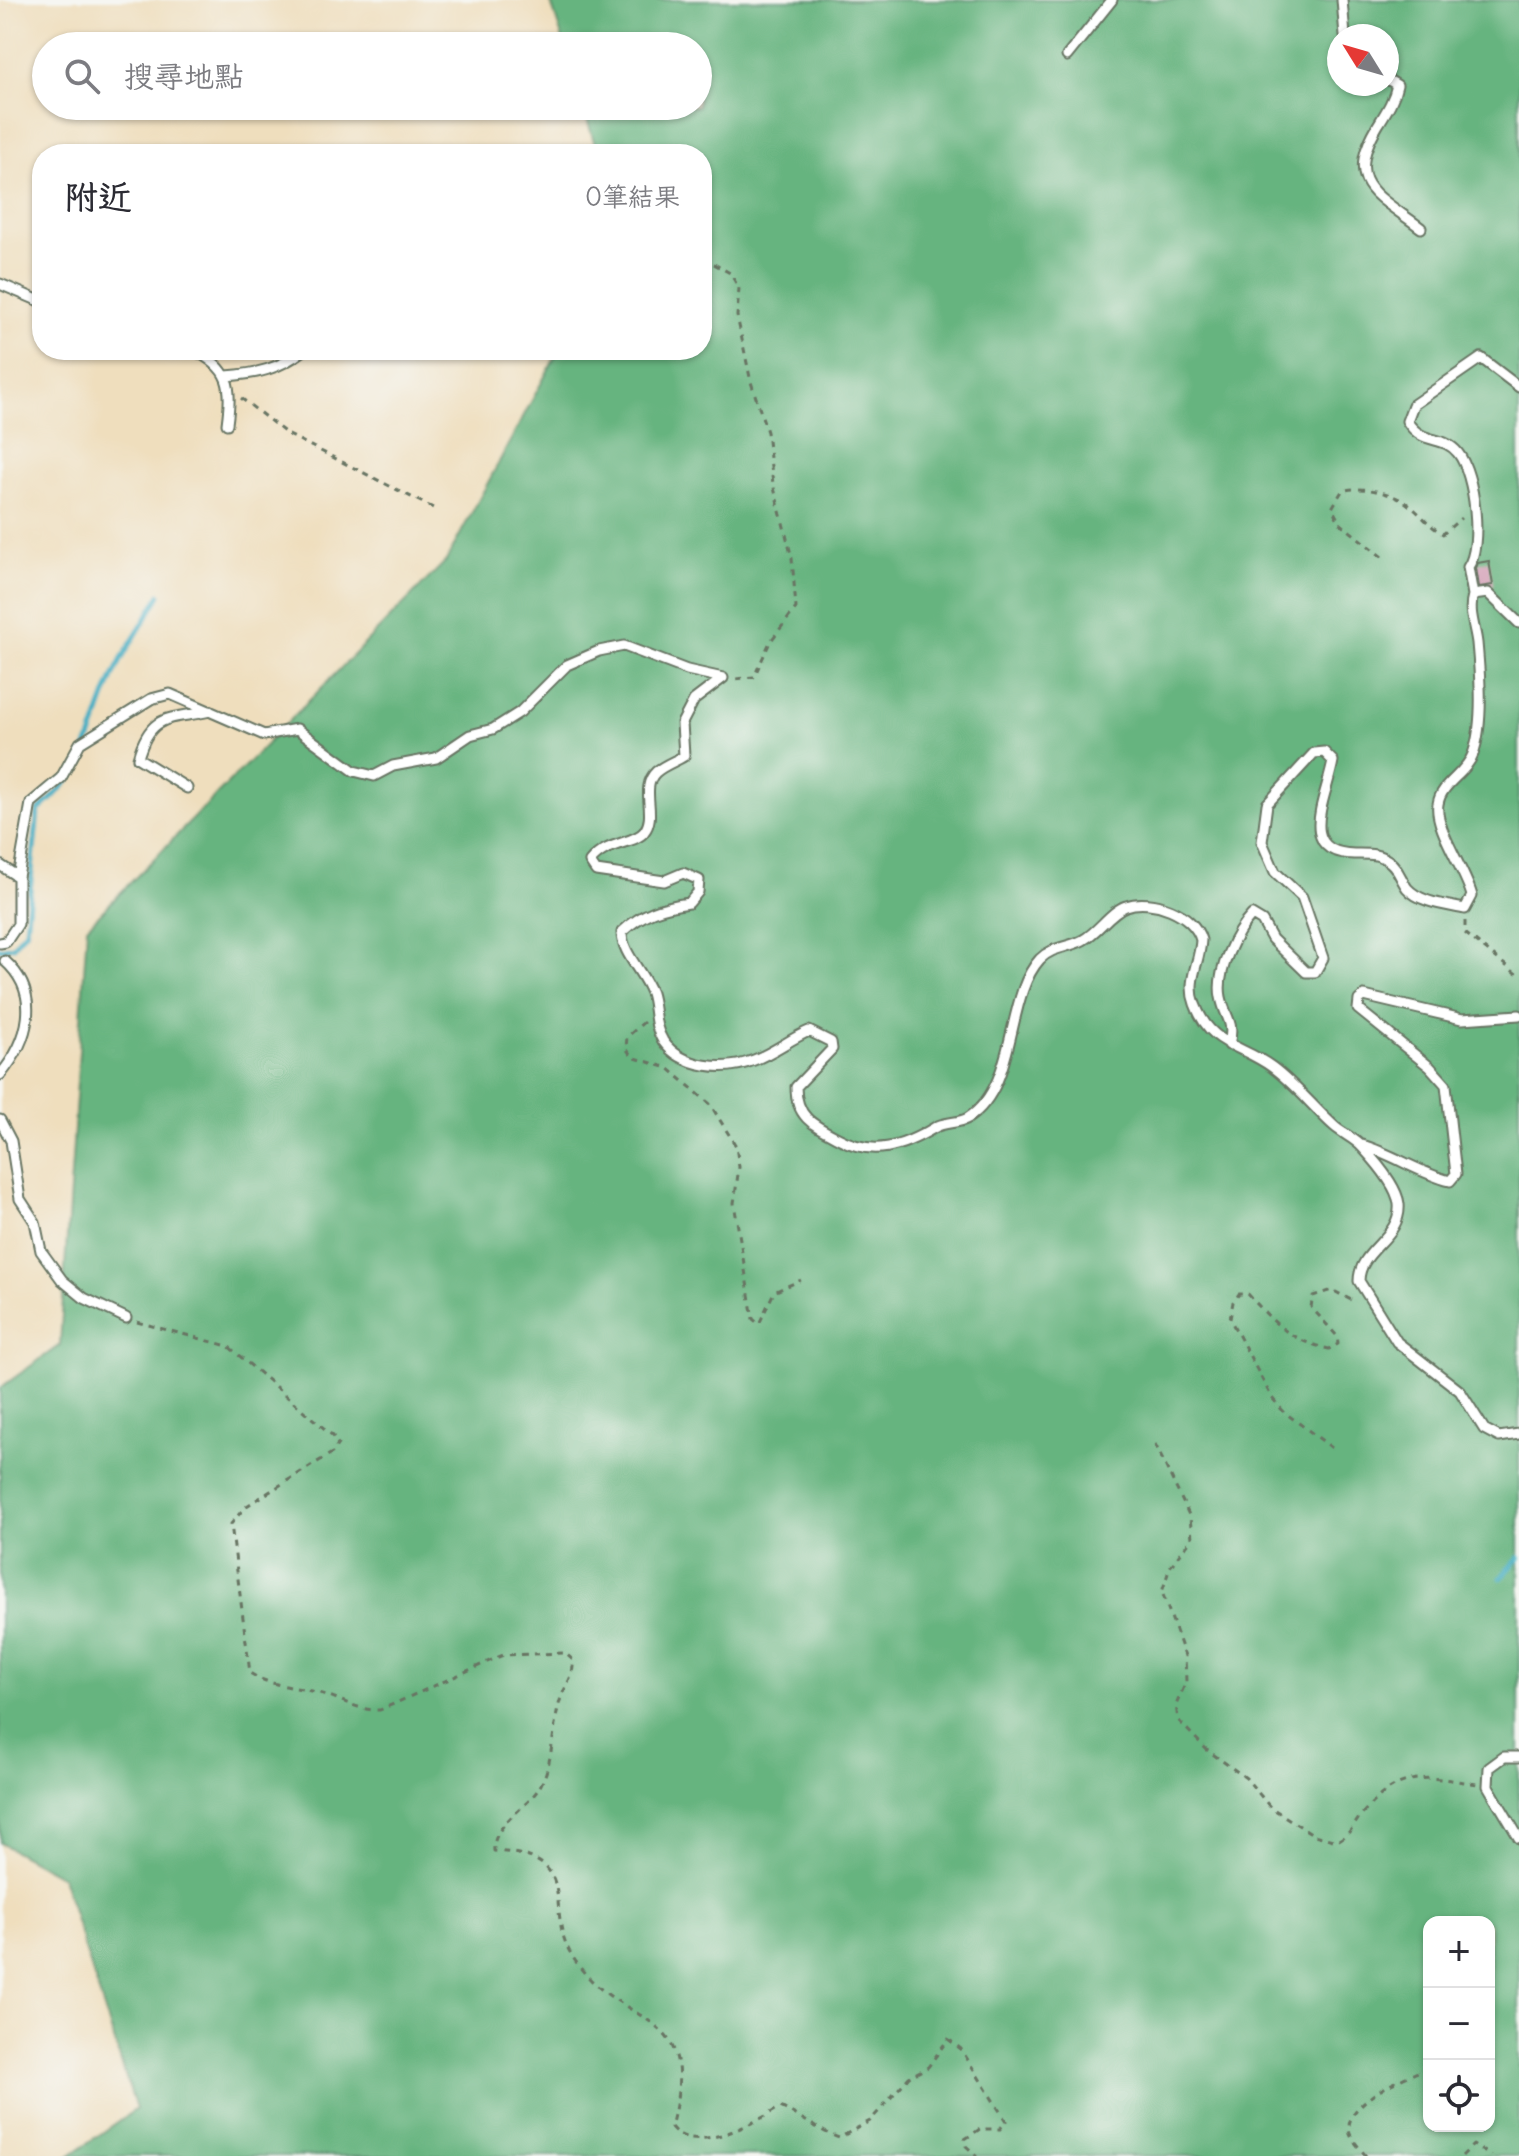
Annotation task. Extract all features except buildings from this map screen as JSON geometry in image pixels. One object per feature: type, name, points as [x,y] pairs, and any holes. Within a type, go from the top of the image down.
[{"type":"lane","points":[[1067,56],[1112,0]]},
{"type":"lane","points":[[1342,0],[1344,24]]},
{"type":"lane","points":[[1395,96],[1363,150],[1361,166],[1374,193],[1421,228]]},
{"type":"lane","points":[[0,284],[32,298]]},
{"type":"lane","points":[[1229,1045],[1233,1027],[1221,1001],[1219,982],[1242,926],[1252,915],[1262,921],[1272,939],[1306,972],[1315,972],[1323,958],[1302,897],[1275,872],[1262,842],[1267,804],[1314,753],[1324,752],[1333,761],[1317,824],[1319,838],[1327,848],[1342,854],[1377,854],[1392,863],[1408,890],[1424,900],[1465,909],[1472,896],[1468,878],[1441,824],[1438,805],[1445,789],[1461,774],[1472,755],[1478,726],[1477,643],[1469,606],[1473,595],[1468,567],[1473,559],[1476,521],[1472,487],[1458,453],[1444,443],[1423,439],[1407,421],[1413,405],[1481,358],[1519,387]]},
{"type":"lane","points":[[212,360],[226,376],[231,392],[227,424]]},
{"type":"lane","points":[[226,376],[261,374],[291,360]]},
{"type":"lane","points":[[1473,595],[1488,593],[1519,623]]},
{"type":"lane","points":[[0,1075],[27,1035],[28,1007],[17,972],[2,962],[3,942],[18,924],[18,877],[31,803],[61,778],[80,743],[151,699],[170,694],[264,735],[297,729],[354,771],[374,776],[393,766],[436,758],[470,735],[493,729],[520,712],[567,665],[599,651],[624,646],[687,670],[723,678]]},
{"type":"lane","points":[[723,678],[694,700],[682,723],[684,756],[656,772],[648,783],[648,828],[640,837],[599,852],[590,862],[596,871],[664,881],[683,873],[699,880],[698,892],[689,903],[660,907],[638,917],[622,932],[622,940],[647,982],[653,999],[652,1014],[663,1040],[680,1058],[698,1064],[735,1065],[756,1060],[782,1042],[809,1031],[831,1042],[832,1049],[823,1054],[796,1087],[796,1103],[802,1117],[841,1140],[865,1148],[887,1150],[919,1138],[937,1125],[968,1118],[989,1094],[1002,1069],[1017,1008],[1038,961],[1052,949],[1081,941],[1102,928],[1124,906],[1150,903],[1190,919],[1199,931],[1201,951],[1191,976],[1194,1004],[1215,1038],[1271,1067],[1337,1128],[1361,1145],[1397,1196],[1400,1207],[1387,1238],[1367,1256],[1359,1270],[1359,1281],[1410,1355],[1460,1391],[1484,1429],[1499,1437],[1519,1434]]},
{"type":"lane","points":[[187,788],[138,758],[142,743],[170,715],[188,716],[210,711]]},
{"type":"lane","points":[[0,865],[18,877]]},
{"type":"lane","points":[[1361,1145],[1384,1151],[1435,1177],[1450,1181],[1456,1174],[1446,1085],[1430,1067],[1358,1009],[1359,1000],[1364,996],[1462,1019],[1519,1015]]},
{"type":"lane","points":[[0,1120],[11,1141],[20,1199],[35,1222],[41,1251],[62,1280],[84,1298],[126,1318]]},
{"type":"lane","points":[[1519,1757],[1504,1757],[1489,1768],[1488,1786],[1519,1838]]},
{"type":"path","points":[[712,264],[730,273],[739,288],[737,316],[751,382],[767,432],[773,484],[792,558],[796,608],[770,642],[754,677],[723,678]]},
{"type":"path","points":[[231,392],[263,412],[287,434],[437,510]]},
{"type":"path","points":[[1382,557],[1340,523],[1332,508],[1342,491],[1353,487],[1409,504],[1427,525],[1443,534],[1460,518],[1476,521]]},
{"type":"path","points":[[1465,909],[1465,933],[1519,976]]},
{"type":"path","points":[[652,1014],[627,1037],[626,1048],[632,1057],[668,1068],[684,1085],[710,1104],[736,1146],[739,1167],[734,1203],[753,1319],[759,1324],[774,1292],[801,1280]]},
{"type":"path","points":[[1332,1448],[1284,1412],[1272,1398],[1230,1319],[1233,1302],[1239,1294],[1248,1294],[1273,1322],[1298,1342],[1329,1349],[1338,1344],[1337,1336],[1311,1307],[1313,1296],[1332,1290],[1378,1310]]},
{"type":"path","points":[[126,1318],[154,1329],[189,1334],[228,1346],[323,1426],[338,1444],[332,1453],[245,1507],[231,1524],[250,1673],[264,1682],[321,1693],[362,1711],[380,1710],[503,1655],[565,1653],[573,1660],[574,1673],[561,1697],[539,1790],[503,1827],[494,1843],[494,1851],[532,1855],[553,1878],[560,1896],[563,1935],[572,1955],[594,1980],[668,2037],[681,2065],[681,2089],[671,2127],[675,2134],[683,2139],[715,2142],[738,2134],[780,2107],[812,2128],[839,2138],[870,2121],[909,2077],[928,2067],[948,2039],[961,2049],[1006,2121],[1000,2129],[980,2129],[965,2139],[966,2146],[977,2156]]},
{"type":"path","points":[[1155,1444],[1190,1517],[1192,1538],[1170,1567],[1162,1592],[1185,1656],[1186,1682],[1176,1705],[1178,1720],[1207,1750],[1246,1778],[1270,1807],[1314,1835],[1337,1841],[1349,1835],[1361,1815],[1389,1788],[1411,1778],[1488,1786]]},
{"type":"path","points":[[1366,2156],[1349,2134],[1355,2112],[1379,2089],[1418,2072]]},
{"type":"path","points":[[1462,2156],[1473,2145],[1491,2156]]},
{"type":"green space","points":[[550,0],[1519,0],[1519,2156],[69,2156],[136,2109],[62,1877],[0,1843],[0,1388],[60,1345],[87,927],[446,561],[554,360],[712,360],[712,144],[595,144],[587,120],[712,120],[712,32],[560,32]]},
{"type":"waterway","points":[[0,949],[13,946],[26,930],[38,811],[56,795],[79,765],[118,667],[160,595]]},
{"type":"waterway","points":[[1501,1578],[1519,1558]]}]
